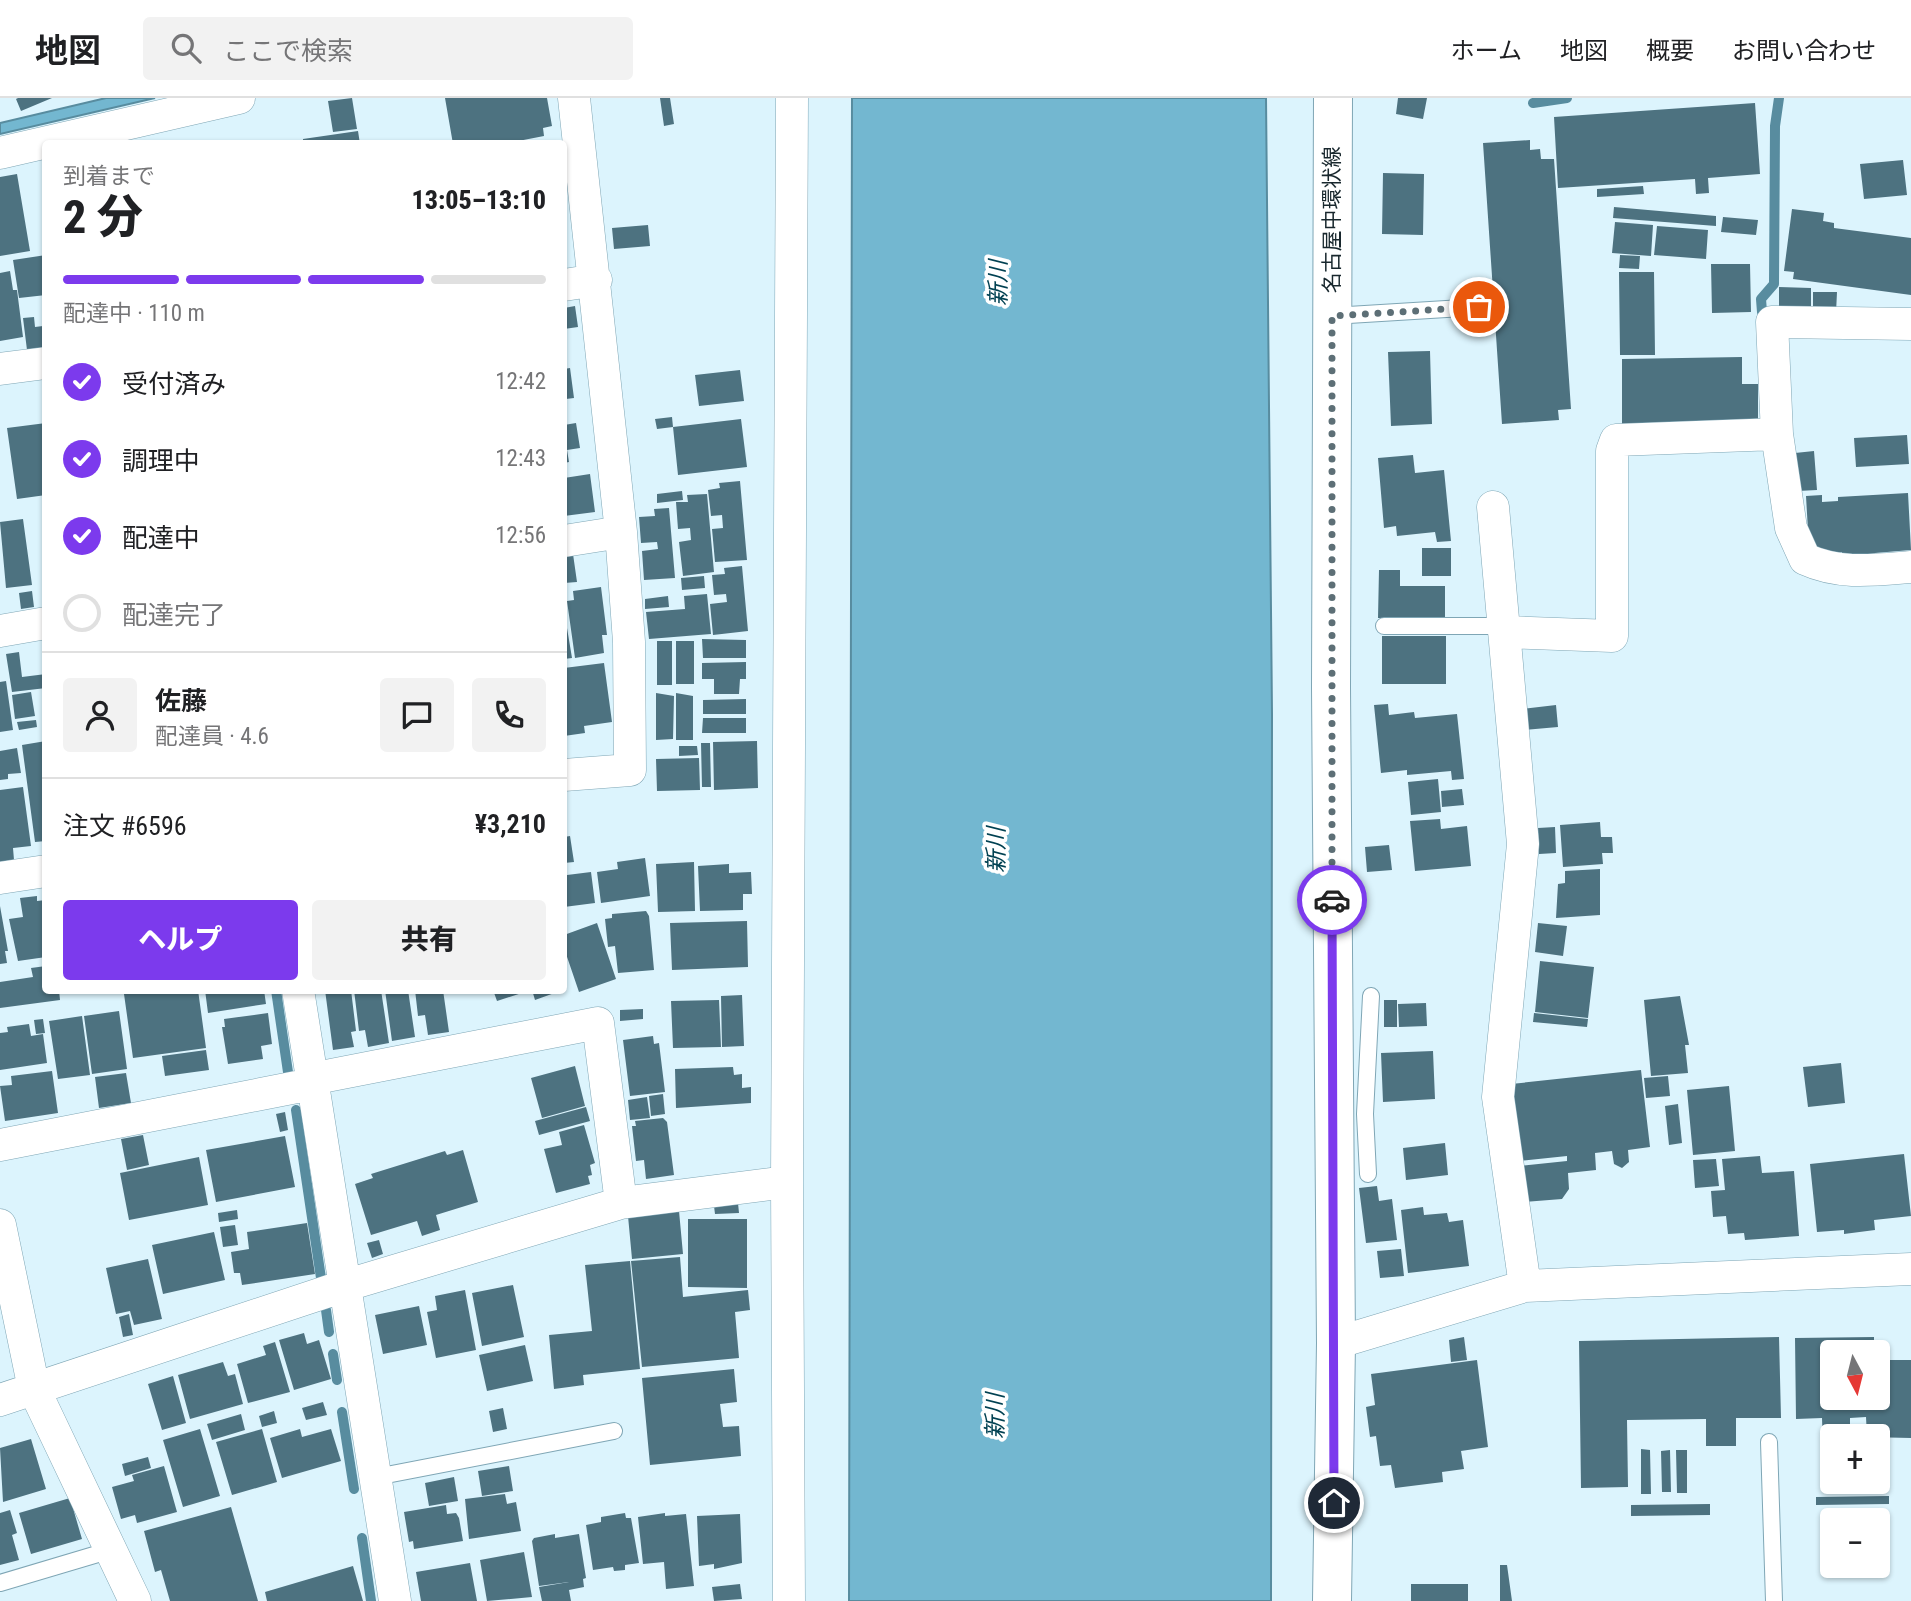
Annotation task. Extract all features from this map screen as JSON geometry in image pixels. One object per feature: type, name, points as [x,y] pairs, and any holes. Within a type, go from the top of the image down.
[{"type":"main road","name":"名古屋中環状線","points":[[1332,1601],[1336,1343],[1350,1115],[1332,316],[1333,98]]},
{"type":"street","points":[[54,140],[239,98]]},
{"type":"street","points":[[567,775],[630,770],[629,642],[621,532],[596,280],[574,98]]},
{"type":"street","points":[[789,1601],[787,1182],[792,98]]},
{"type":"street","points":[[0,153],[42,143]]},
{"type":"street","points":[[567,285],[596,280]]},
{"type":"street","points":[[1911,324],[1772,322],[1777,434],[1791,528],[1805,559],[1823,567],[1853,572],[1911,567]]},
{"type":"street","points":[[0,369],[42,364]]},
{"type":"street","points":[[1504,629],[1612,636],[1612,451],[1616,440],[1777,434]]},
{"type":"street","points":[[1493,508],[1522,844],[1498,1097],[1525,1286]]},
{"type":"street","points":[[567,541],[621,532]]},
{"type":"street","points":[[0,631],[42,624]]},
{"type":"street","points":[[0,878],[42,872]]},
{"type":"street","points":[[299,994],[347,1285],[395,1601]]},
{"type":"street","points":[[0,1144],[598,1023],[621,1203]]},
{"type":"street","points":[[0,1400],[347,1285],[621,1203],[787,1182]]},
{"type":"street","points":[[0,1225],[34,1389],[135,1601]]},
{"type":"street","points":[[1336,1343],[1525,1286],[1911,1269]]},
{"type":"lane","points":[[1332,316],[1479,307]]},
{"type":"lane","points":[[1384,626],[1504,629]]},
{"type":"lane","points":[[1368,1174],[1350,1115],[1371,996]]},
{"type":"lane","points":[[376,1477],[614,1431]]},
{"type":"lane","points":[[1769,1442],[1774,1601]]},
{"type":"lane","points":[[0,1583],[111,1550]]},
{"type":"water","points":[[106,98],[155,98],[0,134],[0,123]]},
{"type":"water","name":"新川","points":[[852,98],[1266,98],[1272,714],[1271,1601],[849,1601]]},
{"type":"building","points":[[18,98],[52,98],[21,111],[16,99]]},
{"type":"building","points":[[352,98],[357,129],[333,132],[328,101]]},
{"type":"building","points":[[445,98],[547,98],[552,126],[543,128],[544,136],[524,140],[452,140]]},
{"type":"building","points":[[660,98],[670,98],[674,124],[664,126]]},
{"type":"building","points":[[1398,98],[1427,98],[1423,119],[1396,114]]},
{"type":"building","points":[[1755,103],[1760,174],[1708,178],[1709,193],[1696,194],[1695,179],[1558,188],[1554,117]]},
{"type":"building","points":[[358,131],[359,140],[303,140]]},
{"type":"building","points":[[1530,140],[1530,150],[1540,149],[1541,159],[1554,159],[1571,409],[1558,410],[1559,420],[1502,424],[1483,143]]},
{"type":"building","points":[[1903,160],[1907,195],[1864,199],[1860,164]]},
{"type":"building","points":[[1383,173],[1424,174],[1423,235],[1382,234]]},
{"type":"building","points":[[17,174],[30,251],[0,256],[0,177]]},
{"type":"building","points":[[1643,186],[1644,194],[1597,197],[1597,189]]},
{"type":"building","points":[[1614,207],[1716,216],[1716,226],[1613,218]]},
{"type":"building","points":[[1792,209],[1824,213],[1823,221],[1834,223],[1834,228],[1911,238],[1911,295],[1793,279],[1794,272],[1784,271]]},
{"type":"building","points":[[1723,217],[1758,220],[1756,235],[1721,232]]},
{"type":"building","points":[[1615,222],[1653,225],[1651,256],[1612,253]]},
{"type":"building","points":[[648,225],[650,246],[614,249],[612,228]]},
{"type":"building","points":[[1657,226],[1708,230],[1706,259],[1654,255]]},
{"type":"building","points":[[1620,255],[1640,256],[1639,269],[1619,268]]},
{"type":"building","points":[[42,256],[42,295],[19,298],[13,260]]},
{"type":"building","points":[[1711,264],[1750,264],[1751,312],[1712,313]]},
{"type":"building","points":[[10,271],[13,290],[17,290],[23,337],[0,341],[0,273]]},
{"type":"building","points":[[1619,272],[1654,272],[1655,355],[1620,355]]},
{"type":"building","points":[[1779,287],[1811,288],[1811,312],[1779,311]]},
{"type":"building","points":[[1813,292],[1837,292],[1836,313],[1813,312]]},
{"type":"building","points":[[575,306],[578,327],[567,329],[567,307]]},
{"type":"building","points":[[34,317],[35,327],[42,326],[42,348],[27,350],[23,318]]},
{"type":"building","points":[[1430,351],[1432,424],[1391,426],[1388,352]]},
{"type":"building","points":[[1742,357],[1742,384],[1758,384],[1758,424],[1622,426],[1622,359]]},
{"type":"building","points":[[567,368],[570,368],[574,398],[567,399]]},
{"type":"building","points":[[740,370],[744,401],[699,406],[695,375]]},
{"type":"building","points":[[672,417],[673,427],[657,429],[655,419]]},
{"type":"building","points":[[741,419],[747,467],[678,475],[673,427]]},
{"type":"building","points":[[576,423],[580,448],[567,450],[567,424]]},
{"type":"building","points":[[42,424],[42,496],[17,499],[7,428]]},
{"type":"building","points":[[1907,435],[1909,464],[1856,467],[1854,438]]},
{"type":"building","points":[[1814,451],[1817,490],[1798,491],[1795,453]]},
{"type":"building","points":[[1413,455],[1415,473],[1444,470],[1451,541],[1437,542],[1435,532],[1397,536],[1396,526],[1384,528],[1378,458]]},
{"type":"building","points":[[590,474],[595,512],[567,516],[567,478]]},
{"type":"building","points":[[740,481],[747,560],[715,562],[712,529],[723,528],[722,515],[711,516],[708,490],[720,488],[719,483]]},
{"type":"building","points":[[682,491],[683,500],[657,503],[657,494]]},
{"type":"building","points":[[1908,493],[1911,550],[1875,553],[1875,559],[1842,561],[1842,552],[1816,554],[1809,548],[1806,496],[1822,495],[1822,502],[1838,501],[1838,497]]},
{"type":"building","points":[[707,494],[714,572],[683,576],[679,542],[691,540],[690,528],[678,529],[676,502],[688,502],[687,495]]},
{"type":"building","points":[[669,508],[675,578],[644,580],[642,551],[658,549],[657,542],[641,543],[639,517],[655,516],[654,509]]},
{"type":"building","points":[[23,519],[32,585],[6,588],[0,522]]},
{"type":"building","points":[[1422,548],[1451,548],[1451,576],[1422,576]]},
{"type":"building","points":[[573,554],[577,582],[567,583],[567,555]]},
{"type":"building","points":[[742,566],[748,631],[713,635],[710,604],[727,602],[726,594],[714,595],[712,575],[725,574],[724,568]]},
{"type":"building","points":[[1379,570],[1400,570],[1400,586],[1445,586],[1445,619],[1378,618]]},
{"type":"building","points":[[704,576],[705,588],[682,590],[681,578]]},
{"type":"building","points":[[601,587],[607,635],[602,635],[604,653],[575,658],[567,601],[574,600],[573,591]]},
{"type":"building","points":[[32,591],[34,607],[21,609],[19,593]]},
{"type":"building","points":[[707,594],[711,634],[649,639],[646,612],[685,609],[684,596]]},
{"type":"building","points":[[668,596],[669,607],[645,609],[645,599]]},
{"type":"building","points":[[567,628],[572,658],[567,659]]},
{"type":"building","points":[[1382,636],[1446,636],[1446,684],[1382,684]]},
{"type":"building","points":[[702,639],[746,640],[746,658],[703,658]]},
{"type":"building","points":[[657,641],[672,641],[672,685],[657,685]]},
{"type":"building","points":[[676,641],[694,641],[694,684],[676,684]]},
{"type":"building","points":[[19,652],[22,677],[42,674],[42,688],[12,692],[6,654]]},
{"type":"building","points":[[746,662],[746,679],[740,679],[739,694],[714,694],[714,679],[702,679],[702,663]]},
{"type":"building","points":[[604,663],[612,722],[584,726],[585,733],[567,736],[567,668]]},
{"type":"building","points":[[6,681],[13,730],[0,732],[0,682]]},
{"type":"building","points":[[31,692],[35,716],[15,719],[12,695]]},
{"type":"building","points":[[656,693],[674,696],[673,739],[656,740]]},
{"type":"building","points":[[676,693],[693,696],[693,740],[676,740]]},
{"type":"building","points":[[746,699],[746,714],[703,714],[703,700]]},
{"type":"building","points":[[1388,704],[1389,715],[1414,712],[1415,718],[1457,714],[1464,779],[1452,780],[1451,771],[1407,775],[1407,770],[1381,773],[1374,705]]},
{"type":"building","points":[[1556,705],[1558,727],[1524,730],[1522,709]]},
{"type":"building","points":[[703,718],[746,718],[746,733],[702,733]]},
{"type":"building","points":[[36,720],[37,727],[19,730],[17,722]]},
{"type":"building","points":[[757,741],[758,788],[714,790],[713,742]]},
{"type":"building","points":[[42,742],[42,841],[35,842],[22,745]]},
{"type":"building","points":[[701,743],[710,743],[711,787],[702,787]]},
{"type":"building","points":[[679,746],[697,746],[698,755],[679,756]]},
{"type":"building","points":[[17,748],[21,773],[8,774],[8,779],[0,780],[0,751]]},
{"type":"building","points":[[699,758],[700,790],[657,791],[656,759]]},
{"type":"building","points":[[1438,779],[1441,812],[1411,815],[1408,782]]},
{"type":"building","points":[[23,787],[31,846],[13,848],[14,860],[0,862],[0,790]]},
{"type":"building","points":[[1462,789],[1464,805],[1442,807],[1441,791]]},
{"type":"building","points":[[1440,819],[1441,829],[1467,826],[1471,866],[1415,871],[1410,821]]},
{"type":"building","points":[[1600,822],[1601,837],[1612,837],[1613,853],[1602,853],[1603,864],[1563,867],[1560,825]]},
{"type":"building","points":[[1555,827],[1556,853],[1539,854],[1538,828]]},
{"type":"building","points":[[567,836],[570,836],[574,862],[567,863]]},
{"type":"building","points":[[1389,845],[1392,870],[1367,872],[1365,847]]},
{"type":"building","points":[[645,858],[650,896],[601,903],[597,872],[618,869],[617,862]]},
{"type":"building","points":[[694,862],[695,911],[658,912],[656,864]]},
{"type":"building","points":[[729,864],[729,873],[751,872],[752,894],[743,894],[743,910],[700,911],[698,866]]},
{"type":"building","points":[[1600,869],[1600,915],[1556,918],[1558,884],[1565,883],[1565,871]]},
{"type":"building","points":[[591,872],[595,903],[567,907],[567,875]]},
{"type":"building","points":[[37,896],[37,901],[42,900],[42,958],[18,961],[9,919],[23,917],[20,898]]},
{"type":"building","points":[[0,906],[8,951],[5,951],[7,963],[0,964]]},
{"type":"building","points":[[646,911],[649,916],[654,970],[618,973],[615,946],[608,947],[605,919],[612,918],[612,914]]},
{"type":"building","points":[[747,921],[748,967],[672,970],[670,923]]},
{"type":"building","points":[[597,923],[616,979],[579,992],[567,957],[567,934]]},
{"type":"building","points":[[1538,923],[1567,926],[1563,956],[1535,952]]},
{"type":"building","points":[[1540,961],[1594,967],[1588,1018],[1535,1012]]},
{"type":"building","points":[[42,967],[42,994],[59,994],[60,1000],[0,1008],[0,982],[33,977],[31,968]]},
{"type":"building","points":[[124,994],[199,994],[206,1048],[133,1058]]},
{"type":"building","points":[[206,994],[265,994],[266,1004],[208,1013]]},
{"type":"building","points":[[326,994],[351,994],[356,1031],[351,1032],[354,1047],[333,1050]]},
{"type":"building","points":[[354,994],[382,994],[389,1043],[368,1047],[365,1030],[359,1031]]},
{"type":"building","points":[[386,994],[409,994],[415,1037],[392,1041]]},
{"type":"building","points":[[415,994],[444,994],[449,1032],[428,1035],[425,1015],[418,1016]]},
{"type":"building","points":[[494,994],[519,994],[497,1001]]},
{"type":"building","points":[[533,994],[552,994],[535,1000]]},
{"type":"building","points":[[742,995],[744,1046],[722,1047],[721,996]]},
{"type":"building","points":[[1680,996],[1689,1045],[1685,1045],[1688,1073],[1651,1076],[1644,1000]]},
{"type":"building","points":[[719,1000],[721,1047],[673,1048],[671,1001]]},
{"type":"building","points":[[1384,1000],[1397,1000],[1397,1027],[1384,1027]]},
{"type":"building","points":[[1426,1003],[1427,1026],[1399,1027],[1398,1004]]},
{"type":"building","points":[[643,1009],[643,1019],[620,1021],[620,1010]]},
{"type":"building","points":[[119,1011],[127,1069],[92,1074],[84,1016]]},
{"type":"building","points":[[268,1013],[272,1044],[261,1046],[263,1059],[228,1064],[222,1027],[225,1027],[224,1019]]},
{"type":"building","points":[[1534,1013],[1588,1019],[1587,1027],[1533,1022]]},
{"type":"building","points":[[82,1016],[90,1075],[58,1079],[49,1021]]},
{"type":"building","points":[[43,1019],[45,1033],[36,1034],[34,1020]]},
{"type":"building","points":[[29,1024],[31,1036],[43,1034],[47,1063],[0,1070],[0,1033],[8,1032],[7,1027]]},
{"type":"building","points":[[653,1036],[654,1044],[659,1043],[665,1092],[630,1096],[623,1040]]},
{"type":"building","points":[[206,1050],[209,1070],[165,1076],[162,1056]]},
{"type":"building","points":[[1433,1051],[1435,1099],[1383,1102],[1381,1053]]},
{"type":"building","points":[[1841,1063],[1845,1103],[1808,1107],[1803,1067]]},
{"type":"building","points":[[575,1066],[585,1106],[542,1118],[531,1078]]},
{"type":"building","points":[[733,1067],[734,1075],[742,1074],[742,1088],[751,1087],[751,1103],[676,1108],[675,1069]]},
{"type":"building","points":[[1641,1070],[1650,1147],[1628,1150],[1629,1162],[1622,1168],[1614,1164],[1612,1151],[1595,1153],[1596,1170],[1568,1173],[1569,1189],[1562,1199],[1524,1202],[1520,1166],[1567,1161],[1567,1156],[1519,1161],[1511,1084]]},
{"type":"building","points":[[52,1071],[58,1113],[5,1121],[0,1086],[12,1085],[11,1076]]},
{"type":"building","points":[[126,1073],[131,1103],[99,1108],[95,1077]]},
{"type":"building","points":[[1668,1076],[1670,1096],[1646,1098],[1644,1078]]},
{"type":"building","points":[[1729,1086],[1735,1151],[1693,1155],[1687,1090]]},
{"type":"building","points":[[663,1094],[665,1114],[651,1116],[649,1096]]},
{"type":"building","points":[[647,1097],[650,1118],[630,1120],[628,1100]]},
{"type":"building","points":[[1678,1104],[1682,1143],[1669,1145],[1665,1106]]},
{"type":"building","points":[[586,1107],[590,1121],[539,1135],[535,1121]]},
{"type":"building","points":[[285,1112],[288,1130],[280,1132],[276,1114]]},
{"type":"building","points":[[663,1118],[667,1122],[674,1175],[646,1179],[644,1160],[636,1161],[632,1126],[636,1126],[635,1121]]},
{"type":"building","points":[[584,1125],[595,1163],[590,1165],[590,1184],[556,1193],[544,1149],[562,1145],[559,1132]]},
{"type":"building","points":[[143,1135],[149,1165],[127,1170],[121,1139]]},
{"type":"building","points":[[285,1136],[295,1187],[216,1202],[206,1150]]},
{"type":"building","points":[[1445,1143],[1448,1175],[1406,1180],[1403,1148]]},
{"type":"building","points":[[463,1150],[478,1202],[436,1215],[440,1230],[422,1236],[417,1221],[371,1235],[355,1184],[373,1178],[371,1174],[445,1151],[447,1155]]},
{"type":"building","points":[[1904,1154],[1911,1216],[1874,1220],[1875,1230],[1844,1234],[1844,1230],[1817,1232],[1810,1164]]},
{"type":"building","points":[[1760,1156],[1762,1173],[1794,1171],[1799,1236],[1745,1240],[1744,1233],[1728,1234],[1726,1216],[1713,1217],[1711,1191],[1725,1190],[1722,1159]]},
{"type":"building","points":[[199,1157],[208,1205],[129,1220],[120,1173]]},
{"type":"building","points":[[1716,1159],[1719,1186],[1695,1188],[1693,1160]]},
{"type":"building","points":[[1377,1186],[1379,1201],[1392,1199],[1397,1240],[1366,1243],[1359,1188]]},
{"type":"building","points":[[738,1203],[739,1213],[715,1214],[714,1206]]},
{"type":"building","points":[[1423,1207],[1424,1215],[1447,1213],[1449,1222],[1463,1220],[1469,1266],[1408,1273],[1401,1210]]},
{"type":"building","points":[[237,1210],[238,1219],[219,1222],[218,1213]]},
{"type":"building","points":[[679,1211],[683,1254],[632,1259],[628,1216]]},
{"type":"building","points":[[688,1219],[747,1219],[747,1288],[688,1287]]},
{"type":"building","points":[[307,1223],[315,1274],[242,1285],[240,1273],[234,1273],[231,1252],[249,1249],[247,1232]]},
{"type":"building","points":[[235,1225],[238,1245],[223,1247],[220,1227]]},
{"type":"building","points":[[214,1232],[225,1280],[163,1294],[152,1245]]},
{"type":"building","points":[[379,1240],[383,1254],[372,1258],[367,1243]]},
{"type":"building","points":[[1401,1249],[1404,1276],[1380,1278],[1377,1251]]},
{"type":"building","points":[[680,1257],[683,1297],[748,1290],[750,1310],[735,1312],[739,1358],[642,1367],[631,1261]]},
{"type":"building","points":[[148,1259],[162,1319],[134,1325],[130,1311],[116,1314],[106,1268]]},
{"type":"building","points":[[630,1261],[640,1369],[583,1375],[584,1385],[554,1389],[549,1335],[592,1331],[585,1265]]},
{"type":"building","points":[[513,1285],[524,1337],[482,1346],[472,1293]]},
{"type":"building","points":[[465,1290],[476,1350],[436,1358],[427,1312],[437,1310],[435,1296]]},
{"type":"building","points":[[419,1306],[427,1345],[383,1354],[375,1315]]},
{"type":"building","points":[[129,1314],[133,1335],[123,1337],[119,1317]]},
{"type":"building","points":[[304,1333],[307,1344],[319,1340],[331,1379],[294,1390],[279,1340]]},
{"type":"building","points":[[1464,1337],[1467,1360],[1451,1362],[1449,1340]]},
{"type":"building","points":[[1779,1337],[1781,1418],[1736,1418],[1736,1446],[1706,1446],[1706,1419],[1627,1420],[1628,1487],[1581,1488],[1579,1341]]},
{"type":"building","points":[[1874,1337],[1874,1340],[1820,1340],[1820,1410],[1890,1410],[1890,1360],[1911,1360],[1911,1438],[1890,1438],[1890,1424],[1866,1424],[1866,1417],[1850,1418],[1850,1424],[1822,1424],[1822,1418],[1796,1419],[1795,1338]]},
{"type":"building","points":[[275,1342],[290,1392],[248,1403],[237,1364],[266,1355],[263,1346]]},
{"type":"building","points":[[525,1345],[533,1381],[487,1391],[479,1355]]},
{"type":"building","points":[[1477,1360],[1488,1447],[1461,1451],[1464,1469],[1442,1472],[1443,1482],[1395,1488],[1391,1465],[1380,1466],[1376,1436],[1370,1437],[1366,1407],[1375,1405],[1371,1374]]},
{"type":"building","points":[[223,1362],[228,1376],[235,1374],[243,1404],[190,1419],[178,1375]]},
{"type":"building","points":[[734,1369],[737,1402],[720,1404],[723,1427],[739,1426],[741,1456],[650,1465],[642,1378]]},
{"type":"building","points":[[173,1376],[186,1423],[162,1430],[148,1384]]},
{"type":"building","points":[[323,1402],[327,1415],[306,1420],[302,1408]]},
{"type":"building","points":[[503,1408],[507,1429],[493,1432],[489,1411]]},
{"type":"building","points":[[274,1411],[277,1423],[262,1427],[259,1416]]},
{"type":"building","points":[[241,1414],[245,1430],[212,1440],[207,1424]]},
{"type":"building","points":[[200,1429],[220,1496],[183,1507],[163,1440]]},
{"type":"building","points":[[262,1429],[277,1482],[232,1495],[216,1442]]},
{"type":"building","points":[[300,1429],[302,1437],[331,1429],[341,1461],[282,1478],[270,1438]]},
{"type":"building","points":[[31,1439],[46,1489],[3,1502],[0,1448]]},
{"type":"building","points":[[1641,1449],[1650,1450],[1651,1494],[1641,1494]]},
{"type":"building","points":[[1670,1450],[1671,1492],[1662,1492],[1661,1451]]},
{"type":"building","points":[[1676,1450],[1687,1450],[1687,1493],[1677,1493]]},
{"type":"building","points":[[148,1457],[151,1468],[125,1476],[122,1464]]},
{"type":"building","points":[[164,1466],[177,1512],[137,1523],[135,1515],[121,1519],[112,1487],[134,1481],[132,1475]]},
{"type":"building","points":[[509,1466],[513,1491],[482,1496],[478,1471]]},
{"type":"building","points":[[454,1477],[458,1501],[429,1506],[425,1483]]},
{"type":"building","points":[[505,1494],[507,1504],[516,1502],[521,1531],[469,1539],[465,1499]]},
{"type":"building","points":[[1889,1496],[1889,1504],[1816,1505],[1816,1497]]},
{"type":"building","points":[[70,1498],[82,1539],[31,1554],[19,1513]]},
{"type":"building","points":[[1710,1504],[1710,1515],[1631,1516],[1631,1505]]},
{"type":"building","points":[[446,1505],[447,1514],[456,1513],[459,1518],[463,1541],[414,1549],[413,1541],[409,1542],[404,1512]]},
{"type":"building","points":[[231,1507],[258,1601],[170,1601],[161,1570],[155,1572],[144,1531]]},
{"type":"building","points":[[10,1510],[17,1533],[12,1535],[19,1560],[0,1565],[0,1513]]},
{"type":"building","points":[[625,1513],[626,1518],[631,1518],[639,1563],[625,1565],[625,1570],[614,1571],[613,1567],[593,1570],[586,1525],[601,1522],[601,1517]]},
{"type":"building","points":[[665,1513],[665,1516],[686,1514],[694,1586],[666,1589],[664,1562],[643,1564],[638,1517]]},
{"type":"building","points":[[740,1514],[742,1563],[714,1569],[714,1564],[699,1566],[697,1516]]},
{"type":"building","points":[[555,1534],[555,1538],[579,1534],[586,1578],[583,1579],[584,1587],[569,1590],[571,1601],[542,1601],[539,1587],[569,1582],[539,1586],[532,1541],[534,1538]]},
{"type":"building","points":[[524,1552],[532,1597],[487,1601],[480,1560]]},
{"type":"building","points":[[470,1563],[477,1601],[421,1601],[416,1572]]},
{"type":"building","points":[[1500,1565],[1507,1565],[1512,1601],[1500,1601]]},
{"type":"building","points":[[353,1566],[363,1601],[267,1601],[265,1592]]},
{"type":"building","points":[[740,1584],[742,1599],[714,1601],[712,1587]]},
{"type":"building","points":[[1411,1584],[1468,1584],[1468,1601],[1411,1601]]},
{"type":"waterway","points":[[1533,103],[1567,98]]},
{"type":"waterway","points":[[1762,312],[1761,299],[1774,284],[1775,126],[1779,98]]},
{"type":"waterway","points":[[277,994],[288,1072]]},
{"type":"waterway","points":[[296,1110],[321,1278]]},
{"type":"waterway","points":[[326,1310],[329,1332]]},
{"type":"waterway","points":[[333,1354],[337,1380]]},
{"type":"waterway","points":[[342,1412],[354,1489]]},
{"type":"waterway","points":[[362,1538],[371,1601]]},
{"type":"way so far","points":[[1332,900],[1332,316],[1479,307]]},
{"type":"route","points":[[1332,900],[1336,1343],[1334,1503]]}]
